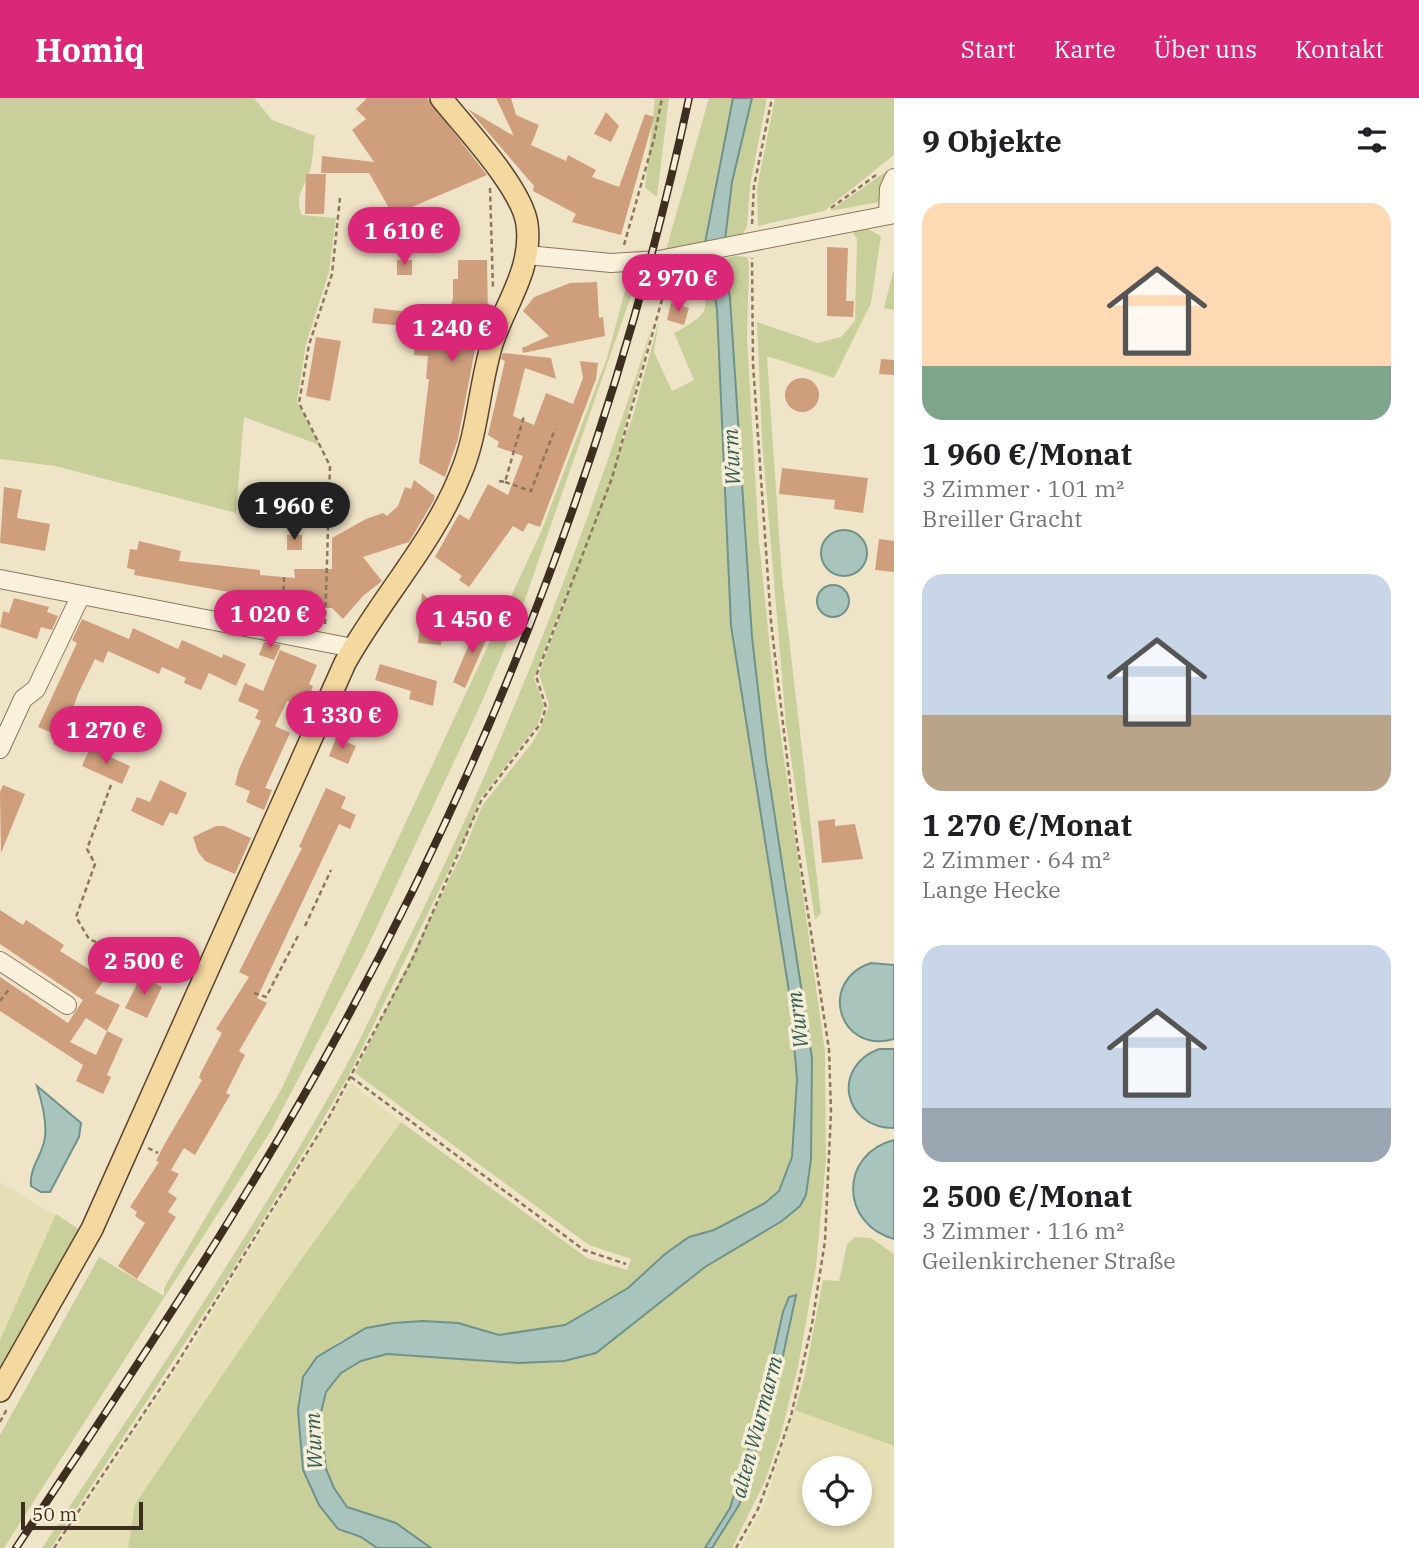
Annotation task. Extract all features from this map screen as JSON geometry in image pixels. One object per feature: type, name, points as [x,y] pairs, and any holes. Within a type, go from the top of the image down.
[{"type":"main road","points":[[0,1391],[92,1229],[353,648],[436,524],[463,471],[492,344],[527,255],[527,224],[522,207],[507,182],[441,98]]},
{"type":"street","points":[[527,255],[620,262],[648,261],[672,258],[751,238],[891,215],[886,176]]},
{"type":"street","points":[[0,579],[353,648]]},
{"type":"street","points":[[0,749],[23,699],[36,689],[81,594]]},
{"type":"street","points":[[0,961],[67,1005]]},
{"type":"path","points":[[620,262],[654,139],[662,98]]},
{"type":"path","points":[[736,1548],[758,1509],[791,1416],[812,1324],[825,1241],[831,1112],[829,1049],[797,842],[771,622],[752,365],[751,238],[754,186],[772,98]]},
{"type":"path","points":[[828,215],[827,211],[886,176]]},
{"type":"path","points":[[320,641],[327,618],[330,466],[299,402],[309,345],[332,274],[340,198]]},
{"type":"path","points":[[489,205],[494,293],[508,307]]},
{"type":"path","points":[[54,1548],[178,1362],[330,1118],[412,960],[481,801],[541,723],[546,707],[536,676],[612,478],[663,296],[672,277],[672,258]]},
{"type":"path","points":[[505,482],[524,416]]},
{"type":"path","points":[[499,481],[531,491],[555,429]]},
{"type":"path","points":[[278,632],[283,615],[284,576]]},
{"type":"path","points":[[111,785],[87,849],[95,864],[76,917],[89,939],[201,990]]},
{"type":"path","points":[[305,926],[331,870]]},
{"type":"path","points":[[254,993],[266,997],[299,934]]},
{"type":"path","points":[[351,1077],[584,1250],[626,1264]]},
{"type":"shaded area","points":[[351,1083],[401,1122],[297,1265],[135,1504],[128,1548],[58,1548],[196,1340]]},
{"type":"shaded area","points":[[0,1182],[80,1230],[0,1360]]},
{"type":"shaded area","points":[[795,1410],[894,1446],[894,1548],[740,1548],[764,1506]]},
{"type":"green space","points":[[0,98],[254,98],[272,120],[315,136],[311,167],[299,197],[300,208],[302,215],[336,218],[329,272],[306,344],[297,401],[320,445],[244,417],[236,513],[55,466],[0,459]]},
{"type":"green space","points":[[655,98],[669,98],[657,197],[645,188]]},
{"type":"green space","points":[[709,98],[733,98],[705,243],[666,250]]},
{"type":"green space","points":[[752,98],[767,98],[750,186],[747,226],[741,237],[725,240],[732,182]]},
{"type":"green space","points":[[775,98],[894,98],[894,155],[824,211],[758,226],[757,188]]},
{"type":"green space","points":[[888,170],[879,202],[830,211]]},
{"type":"green space","points":[[851,229],[868,229],[881,236],[871,303],[834,378],[767,356],[782,578],[821,913],[815,920],[786,724],[762,440],[757,322],[818,343],[841,337],[855,321],[857,239]]},
{"type":"green space","points":[[747,257],[749,263],[747,338],[759,542],[774,687],[825,1052],[826,1160],[816,1266],[798,1367],[780,1437],[765,1481],[732,1548],[712,1548],[739,1505],[778,1379],[795,1296],[783,1312],[762,1406],[730,1508],[705,1548],[431,1548],[396,1523],[347,1507],[334,1488],[326,1469],[320,1416],[326,1392],[341,1373],[361,1361],[387,1354],[518,1363],[564,1361],[595,1353],[705,1267],[782,1221],[800,1206],[806,1195],[811,1159],[812,1058],[766,759],[752,637],[730,298],[723,259]]},
{"type":"green space","points":[[709,261],[717,309],[731,626],[790,998],[797,1079],[795,1141],[787,1173],[779,1191],[753,1212],[714,1230],[689,1237],[665,1254],[628,1288],[565,1325],[499,1335],[458,1323],[423,1321],[366,1328],[339,1342],[307,1369],[300,1387],[298,1410],[303,1470],[350,1535],[361,1537],[377,1548],[128,1548],[135,1504],[297,1265],[401,1122],[587,1258],[627,1270],[631,1259],[589,1245],[355,1073],[466,845],[482,806],[532,743],[541,727],[549,705],[539,674],[579,561],[534,678],[544,706],[538,724],[480,799],[472,823],[349,1075],[228,1277],[51,1548],[42,1548],[229,1262],[301,1145],[352,1054],[438,879],[540,643],[600,483],[654,320],[617,456],[632,419],[659,320],[654,352],[672,391],[694,380],[674,333],[703,313],[706,299],[699,263]]},
{"type":"green space","points":[[894,272],[894,310],[884,308]]},
{"type":"green space","points":[[629,276],[638,276],[523,605],[481,704],[366,950],[272,1129],[4,1548],[0,1548],[0,1435],[99,1257],[164,1296],[164,1288],[281,1090],[541,532],[607,358]]},
{"type":"green space","points":[[56,1214],[80,1230],[0,1371],[0,1340]]},
{"type":"green space","points":[[855,1237],[871,1238],[894,1254],[894,1446],[795,1410],[805,1374],[823,1280],[839,1281],[847,1244]]},
{"type":"water","points":[[733,98],[752,98],[732,182],[725,240],[705,243]]},
{"type":"water","name":"Wurm","points":[[723,259],[730,298],[752,637],[766,759],[812,1058],[811,1159],[806,1195],[800,1206],[782,1221],[705,1267],[596,1353],[564,1361],[518,1363],[387,1354],[361,1361],[341,1373],[326,1392],[320,1416],[326,1469],[334,1488],[347,1507],[396,1523],[431,1548],[377,1548],[361,1537],[338,1529],[319,1505],[303,1470],[298,1410],[303,1377],[317,1357],[366,1328],[394,1323],[458,1323],[499,1335],[565,1325],[628,1288],[665,1254],[689,1237],[714,1230],[765,1203],[779,1191],[792,1157],[797,1079],[790,998],[731,626],[717,309],[709,261]]},
{"type":"water","points":[[844,530],[860,537],[867,553],[860,569],[844,576],[828,569],[821,553],[828,537]]},
{"type":"water","points":[[833,585],[844,590],[849,601],[844,612],[833,617],[822,612],[817,601],[822,590]]},
{"type":"water","points":[[871,963],[894,965],[894,1039],[875,1041],[860,1036],[848,1027],[842,1014],[840,999],[844,985],[854,972]]},
{"type":"water","points":[[879,1049],[894,1049],[894,1128],[877,1125],[863,1118],[854,1108],[849,1095],[849,1082],[854,1069],[864,1058]]},
{"type":"water","points":[[37,1086],[81,1123],[79,1137],[50,1192],[41,1192],[31,1186],[32,1173],[44,1143],[45,1131],[44,1111]]},
{"type":"water","points":[[894,1140],[894,1239],[876,1231],[863,1219],[856,1205],[853,1189],[863,1159],[876,1148]]},
{"type":"water","name":"alten Wurmarm","points":[[796,1295],[778,1379],[739,1505],[712,1548],[705,1548],[730,1508],[762,1406],[783,1312],[789,1297]]},
{"type":"building","points":[[367,98],[427,98],[487,175],[393,215],[369,173],[321,173],[322,156],[374,162],[352,130],[366,119],[356,109]]},
{"type":"building","points":[[496,98],[511,98],[516,115],[539,125],[531,145],[566,161],[568,155],[596,170],[592,177],[619,187],[645,114],[654,117],[621,235],[572,222],[576,214],[533,191],[534,186],[468,109],[514,136]]},
{"type":"building","points":[[606,112],[619,126],[611,142],[594,134]]},
{"type":"building","points":[[306,174],[326,174],[324,214],[305,214]]},
{"type":"building","points":[[827,247],[848,248],[846,301],[854,301],[853,317],[827,316]]},
{"type":"building","points":[[397,260],[412,260],[412,275],[397,275]]},
{"type":"building","points":[[458,260],[487,260],[488,319],[477,339],[458,439],[445,477],[419,463],[429,379],[426,379],[428,356],[414,355],[416,333],[434,334],[434,327],[445,328],[453,298],[453,279],[458,279]]},
{"type":"building","points":[[685,270],[698,273],[693,293],[673,297],[678,278],[683,280]]},
{"type":"building","points":[[597,282],[599,318],[603,317],[605,336],[523,353],[522,348],[549,336],[523,311],[534,297],[570,283]]},
{"type":"building","points":[[671,303],[689,308],[684,325],[667,320]]},
{"type":"building","points":[[374,308],[409,312],[405,326],[372,323]]},
{"type":"building","points":[[316,337],[341,341],[330,401],[306,396]]},
{"type":"building","points":[[503,353],[551,358],[556,379],[525,368],[513,416],[534,425],[546,393],[573,404],[583,378],[580,361],[598,363],[596,379],[540,527],[528,523],[523,532],[513,526],[469,587],[459,580],[462,576],[435,557],[459,514],[469,520],[488,484],[508,495],[523,456],[497,447],[499,442],[488,435],[505,361],[501,359]]},
{"type":"building","points":[[881,359],[894,360],[894,375],[879,374]]},
{"type":"building","points":[[802,378],[814,383],[819,395],[814,407],[802,412],[790,407],[785,395],[790,383]]},
{"type":"building","points":[[782,468],[868,478],[863,513],[834,509],[835,500],[779,494]]},
{"type":"building","points":[[414,480],[435,496],[434,500],[409,542],[363,557],[382,581],[363,596],[343,619],[332,608],[295,608],[295,599],[276,608],[269,607],[257,604],[257,597],[134,575],[135,570],[127,568],[130,549],[137,550],[139,541],[181,551],[179,561],[260,570],[260,575],[295,578],[294,569],[332,569],[332,538],[366,519],[383,513],[387,516],[398,506],[405,487],[411,489]]},
{"type":"building","points":[[4,487],[22,490],[17,518],[50,524],[45,551],[0,543]]},
{"type":"building","points":[[287,535],[302,535],[302,550],[287,550]]},
{"type":"building","points":[[879,539],[894,541],[894,572],[875,570]]},
{"type":"building","points":[[422,593],[434,604],[433,628],[443,629],[441,645],[418,643]]},
{"type":"building","points":[[14,598],[49,607],[47,612],[58,616],[52,630],[41,627],[37,639],[0,627],[3,611],[9,613]]},
{"type":"building","points":[[82,619],[129,639],[133,628],[178,649],[182,640],[222,658],[223,654],[246,664],[236,686],[209,673],[201,690],[184,683],[186,678],[162,667],[159,674],[108,651],[103,663],[95,659],[78,694],[64,734],[76,739],[70,752],[53,744],[57,735],[38,727],[77,643],[72,640]]},
{"type":"building","points":[[478,623],[491,629],[465,688],[453,682]]},
{"type":"building","points":[[264,642],[281,645],[274,660],[259,655]]},
{"type":"building","points":[[280,650],[317,665],[309,684],[313,686],[306,705],[287,701],[275,726],[290,733],[265,788],[272,790],[264,810],[246,802],[250,791],[235,785],[239,769],[261,721],[255,718],[259,710],[238,701],[245,683],[263,691]]},
{"type":"building","points":[[380,664],[437,681],[433,706],[409,699],[411,691],[375,680]]},
{"type":"building","points":[[336,738],[356,746],[348,764],[329,756]]},
{"type":"building","points":[[90,748],[130,766],[122,784],[82,766]]},
{"type":"building","points":[[160,780],[187,793],[177,815],[170,812],[163,826],[131,811],[137,797],[150,802]]},
{"type":"building","points":[[3,785],[25,794],[1,853],[0,792]]},
{"type":"building","points":[[326,788],[346,797],[341,808],[356,815],[350,829],[339,824],[257,998],[267,1003],[239,1051],[245,1055],[226,1093],[230,1095],[195,1155],[184,1148],[171,1170],[179,1174],[168,1192],[177,1198],[168,1212],[176,1217],[137,1279],[118,1266],[145,1223],[135,1216],[137,1212],[130,1207],[159,1162],[156,1161],[164,1145],[202,1080],[199,1078],[201,1072],[222,1033],[216,1029],[249,977],[239,972],[302,848],[299,847]]},
{"type":"building","points":[[835,819],[835,826],[855,824],[863,859],[822,863],[818,821]]},
{"type":"building","points":[[216,826],[224,826],[251,838],[235,874],[205,861],[198,852],[193,837]]},
{"type":"building","points":[[0,910],[23,925],[26,920],[64,945],[60,951],[105,979],[95,993],[120,1005],[107,1031],[123,1039],[107,1075],[111,1077],[103,1094],[76,1081],[83,1065],[0,1011],[0,977],[68,1023],[83,1000],[0,944]],"holes":[[[86,1018],[107,1031],[96,1055],[70,1042]]]},
{"type":"building","points":[[141,976],[162,987],[147,1018],[125,1008]]},
{"type":"railway","points":[[16,1548],[185,1291],[266,1161],[342,1027],[453,805],[503,691],[591,458],[661,219],[689,98]]}]
